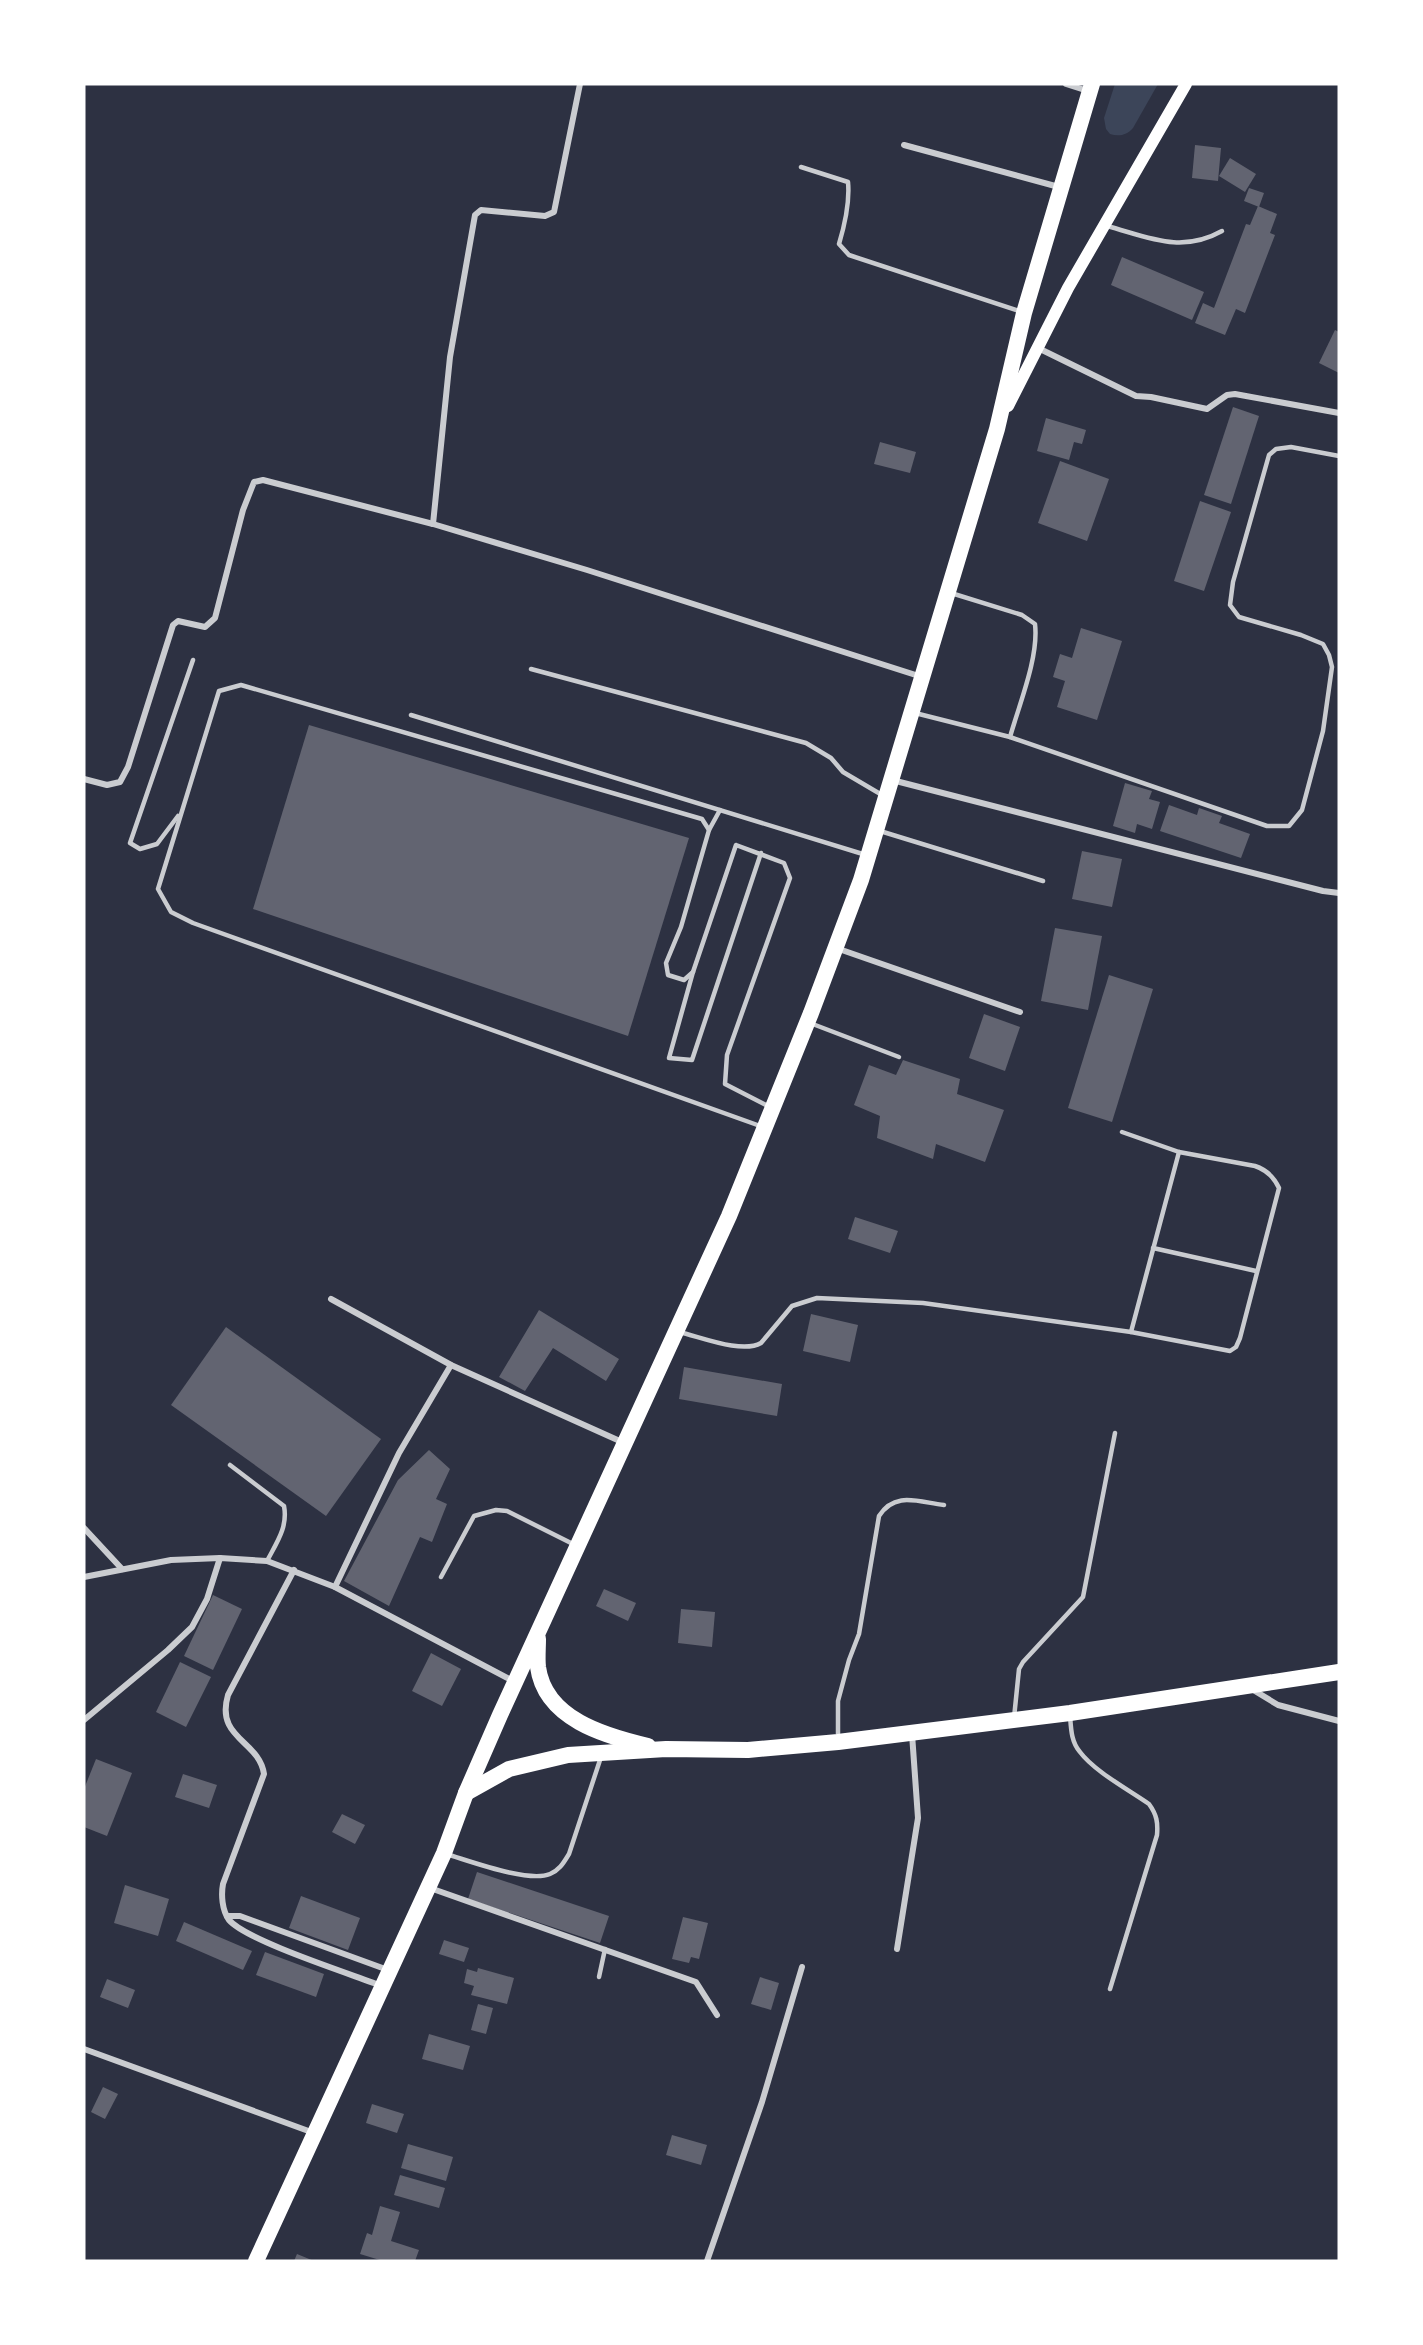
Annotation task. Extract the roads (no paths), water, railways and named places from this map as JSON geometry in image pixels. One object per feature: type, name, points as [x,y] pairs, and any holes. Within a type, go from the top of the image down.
[{"type":"highway","points":[[256,2261],[391,1971],[444,1853],[466,1793],[500,1715],[729,1216],[807,1022],[878,830],[997,429],[1024,313],[1091,88]]},
{"type":"highway","points":[[537,1635],[538,1668],[546,1691],[559,1708],[578,1721],[621,1738],[666,1749]]},
{"type":"highway","points":[[466,1793],[496,1775],[525,1764],[568,1755],[666,1749],[748,1750],[838,1742],[1070,1713],[1339,1672]]},
{"type":"main road","points":[[997,429],[1037,347],[1104,225],[1186,84]]},
{"type":"street","points":[[434,524],[450,357],[475,215],[481,210],[545,216],[554,212],[580,84]]},
{"type":"street","points":[[1066,84],[1091,88]]},
{"type":"street","points":[[904,145],[1060,187]]},
{"type":"street","points":[[1037,347],[1136,396],[1151,397],[1207,410],[1227,395],[1235,394],[1339,413]]},
{"type":"street","points":[[84,779],[107,785],[120,782],[128,767],[173,625],[178,621],[205,627],[215,618],[243,510],[254,482],[269,480],[434,524],[587,570],[923,677]]},
{"type":"street","points":[[892,780],[1339,893]]},
{"type":"street","points":[[835,948],[1020,1012]]},
{"type":"street","points":[[331,1299],[451,1365],[626,1443]]},
{"type":"street","points":[[335,1587],[399,1453],[451,1365]]},
{"type":"street","points":[[84,1528],[122,1569]]},
{"type":"street","points":[[84,1577],[171,1560],[220,1558],[267,1561],[335,1587],[516,1682]]},
{"type":"street","points":[[84,1720],[192,1627],[207,1599],[220,1558]]},
{"type":"street","points":[[294,1570],[224,1706],[228,1724],[236,1736],[258,1758],[264,1774],[223,1884],[222,1901],[227,1916],[236,1926],[261,1940],[383,1986]]},
{"type":"street","points":[[1248,1687],[1278,1705],[1339,1721]]},
{"type":"street","points":[[897,1948],[918,1818],[912,1733]]},
{"type":"street","points":[[427,1887],[696,1982],[717,2015]]},
{"type":"street","points":[[227,1916],[240,1916],[391,1971]]},
{"type":"street","points":[[707,2261],[762,2102],[802,1966]]},
{"type":"street","points":[[84,2049],[315,2133]]},
{"type":"lane","points":[[801,166],[836,176],[848,182],[849,193],[839,244],[849,255],[1024,313]]},
{"type":"lane","points":[[1104,225],[1178,244],[1204,240],[1222,231]]},
{"type":"lane","points":[[913,712],[1010,737],[1267,826],[1289,826],[1302,810],[1323,731],[1332,667],[1323,644],[1301,635],[1239,617],[1230,605],[1233,582],[1269,455],[1276,448],[1291,447],[1339,456]]},
{"type":"lane","points":[[948,592],[1022,615],[1035,624],[1036,636],[1028,677],[1010,737]]},
{"type":"lane","points":[[182,811],[157,844],[140,849],[130,843],[193,660]]},
{"type":"lane","points":[[531,669],[806,742],[831,758],[843,772],[887,798]]},
{"type":"lane","points":[[710,830],[702,819],[241,685],[219,691],[158,889],[171,912],[193,923],[765,1128]]},
{"type":"lane","points":[[411,716],[869,856]]},
{"type":"lane","points":[[693,972],[684,980],[678,980],[668,975],[666,963],[681,927],[710,830],[720,810]]},
{"type":"lane","points":[[878,830],[1043,881]]},
{"type":"lane","points":[[761,853],[692,1060],[669,1058],[693,972],[736,845],[761,853],[784,863],[790,878],[727,1055],[725,1084],[773,1108]]},
{"type":"lane","points":[[807,1022],[898,1057]]},
{"type":"lane","points":[[677,1332],[735,1346],[755,1346],[762,1343],[792,1306],[817,1298],[923,1303],[1131,1332],[1230,1351],[1236,1347],[1240,1338],[1279,1188],[1276,1180],[1262,1168],[1179,1152],[1122,1132]]},
{"type":"lane","points":[[1131,1332],[1179,1152]]},
{"type":"lane","points":[[1154,1248],[1256,1271]]},
{"type":"lane","points":[[1014,1720],[1019,1669],[1083,1597],[1115,1433]]},
{"type":"lane","points":[[230,1465],[284,1506],[286,1518],[284,1529],[267,1561]]},
{"type":"lane","points":[[838,1742],[838,1701],[859,1634],[879,1516],[886,1505],[897,1500],[944,1505]]},
{"type":"lane","points":[[441,1577],[474,1516],[485,1512],[507,1511],[578,1547]]},
{"type":"lane","points":[[1070,1713],[1071,1731],[1079,1751],[1090,1762],[1149,1804],[1155,1812],[1158,1823],[1157,1835],[1110,1989]]},
{"type":"lane","points":[[444,1853],[527,1876],[550,1874],[560,1868],[569,1854],[602,1753]]},
{"type":"lane","points":[[599,1977],[606,1949]]}]
